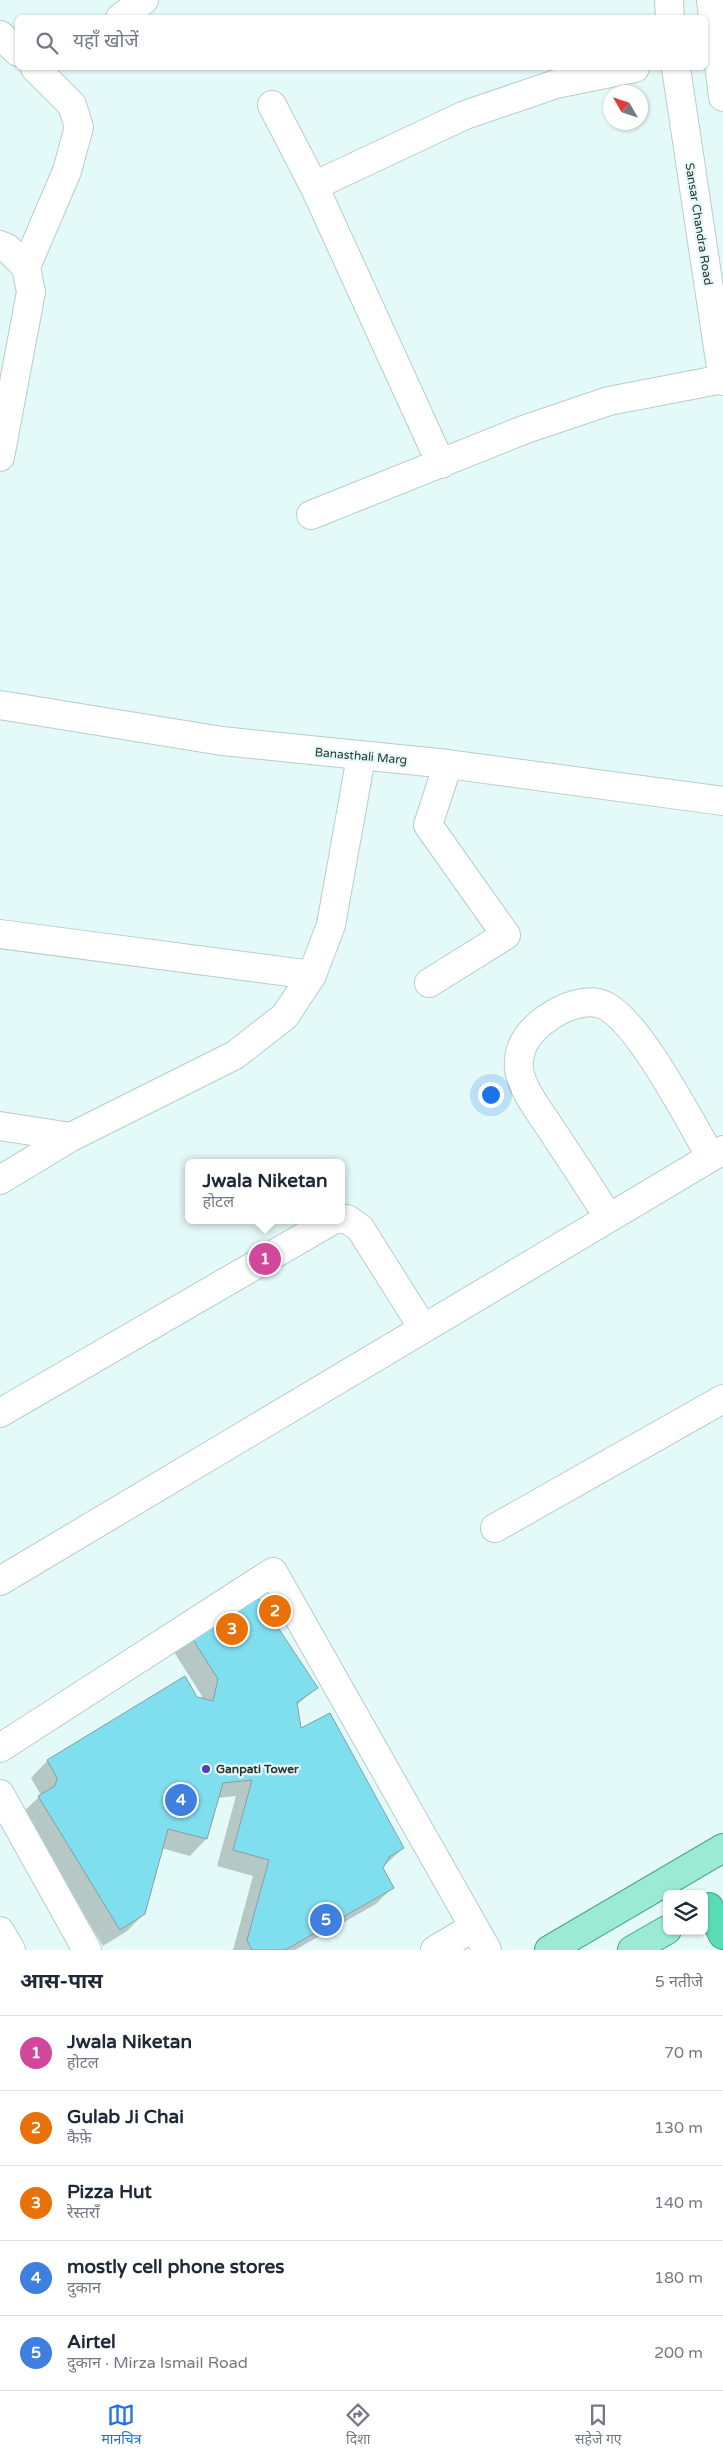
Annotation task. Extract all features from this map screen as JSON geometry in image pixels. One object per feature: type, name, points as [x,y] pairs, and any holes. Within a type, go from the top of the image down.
[{"type":"highway","points":[[712,1905],[723,1935]]},
{"type":"main road","points":[[549,1950],[723,1848]]},
{"type":"main road","points":[[632,1950],[663,1932]]},
{"type":"street","points":[[124,15],[144,0]]},
{"type":"street","points":[[669,0],[670,15]]},
{"type":"street","points":[[711,0],[723,97]]},
{"type":"street","points":[[0,35],[15,49]]},
{"type":"street","points":[[26,267],[67,172],[79,127],[72,105],[43,70]]},
{"type":"street","points":[[314,186],[465,115],[556,84],[625,70]]},
{"type":"street","name":"Sansar Chandra Road","points":[[676,70],[723,380]]},
{"type":"street","points":[[272,105],[314,186],[442,464]]},
{"type":"street","points":[[0,245],[7,248],[26,267],[31,292],[0,457]]},
{"type":"street","points":[[311,515],[526,429],[609,401],[723,380]]},
{"type":"street","name":"Banasthali Marg","points":[[0,705],[222,741],[361,757],[448,764],[723,801]]},
{"type":"street","points":[[0,1180],[71,1137],[235,1055],[285,1016],[312,975],[331,925],[361,757]]},
{"type":"street","points":[[429,983],[506,935],[428,825],[448,764]]},
{"type":"street","points":[[0,934],[312,975]]},
{"type":"street","points":[[0,1581],[609,1218],[717,1153],[626,1022],[605,1005],[583,1002],[555,1012],[533,1028],[521,1048],[520,1070],[530,1095],[609,1218]]},
{"type":"street","points":[[0,1126],[71,1137]]},
{"type":"street","points":[[345,1218],[360,1228],[423,1328]]},
{"type":"street","points":[[0,1413],[326,1224]]},
{"type":"street","points":[[495,1528],[723,1399]]},
{"type":"street","points":[[0,1748],[273,1572],[487,1950]]},
{"type":"street","points":[[0,1794],[87,1950]]},
{"type":"street","points":[[435,1950],[474,1927]]},
{"type":"street","points":[[0,1932],[11,1950]]},
{"type":"building","name":"Ganpati Tower","points":[[255,1593],[318,1688],[297,1702],[301,1728],[330,1713],[404,1848],[389,1857],[383,1868],[394,1888],[285,1950],[252,1950],[247,1940],[269,1860],[233,1850],[252,1780],[223,1783],[207,1839],[168,1829],[145,1914],[120,1930],[38,1796],[55,1786],[57,1778],[47,1760],[185,1676],[197,1697],[213,1701],[218,1679],[190,1635]]},
{"type":"place","name":"Jwala Niketan","points":[[265,1259]]},
{"type":"place","name":"Gulab Ji Chai","points":[[275,1611]]},
{"type":"place","name":"Pizza Hut","points":[[232,1629]]},
{"type":"place","name":"Ganpati Tower","points":[[206,1769]]},
{"type":"place","name":"mostly cell phone stores","points":[[181,1800]]},
{"type":"place","name":"Airtel","points":[[326,1920]]}]
